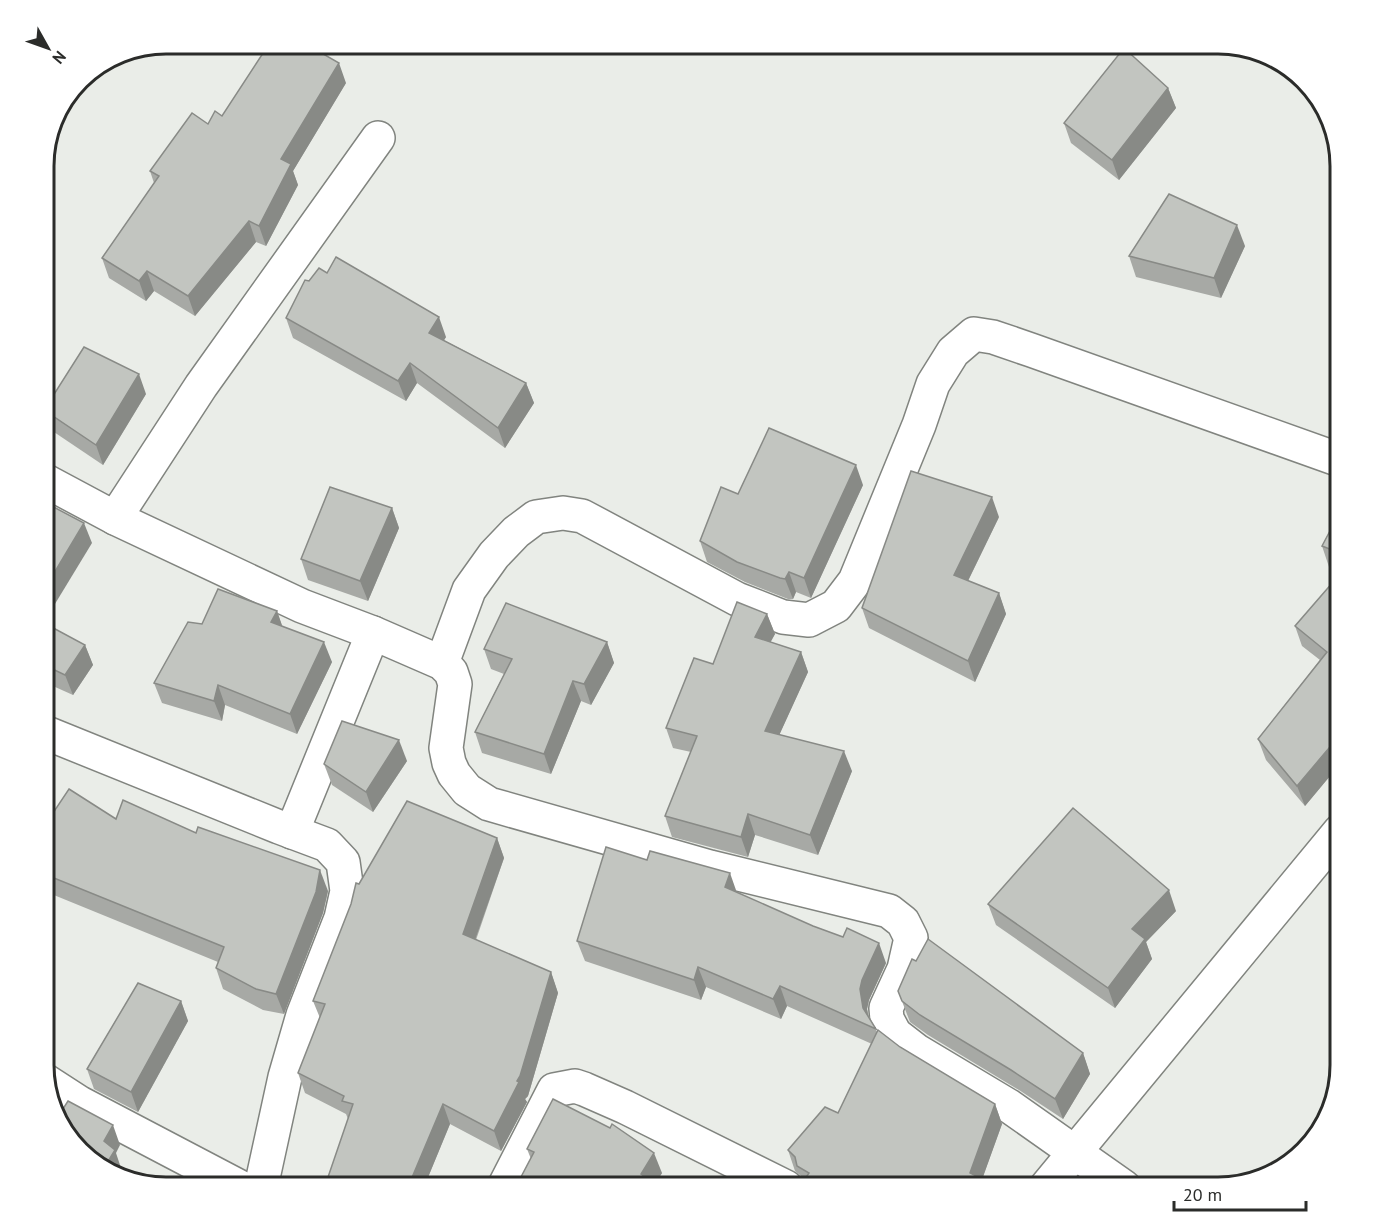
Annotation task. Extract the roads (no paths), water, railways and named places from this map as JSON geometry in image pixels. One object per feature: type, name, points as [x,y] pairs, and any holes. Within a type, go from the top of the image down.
[{"type":"street","points":[[114,518],[201,386],[378,138]]},
{"type":"street","points":[[442,663],[469,590],[494,555],[516,532],[536,517],[563,513],[582,516],[738,599],[783,617],[809,620],[836,606],[855,581],[919,425],[933,384],[952,352],[974,334],[993,337],[1031,350],[1330,456]]},
{"type":"street","points":[[54,485],[114,518],[302,606],[442,663],[451,672],[456,684],[446,748],[447,755],[454,774],[467,790],[489,804],[710,867],[889,911],[903,922],[911,938],[904,969],[886,1008],[887,1019],[895,1034],[917,1051],[1009,1106],[1110,1177]]},
{"type":"street","points":[[291,832],[372,633]]},
{"type":"street","points":[[54,736],[291,832],[327,844],[343,862],[347,891],[341,918],[303,1015],[285,1077],[263,1177]]},
{"type":"street","points":[[1055,1177],[1330,843]]},
{"type":"street","points":[[510,1177],[554,1090],[575,1086],[625,1107],[764,1177]]},
{"type":"street","points":[[57,1088],[80,1103],[219,1177]]}]
